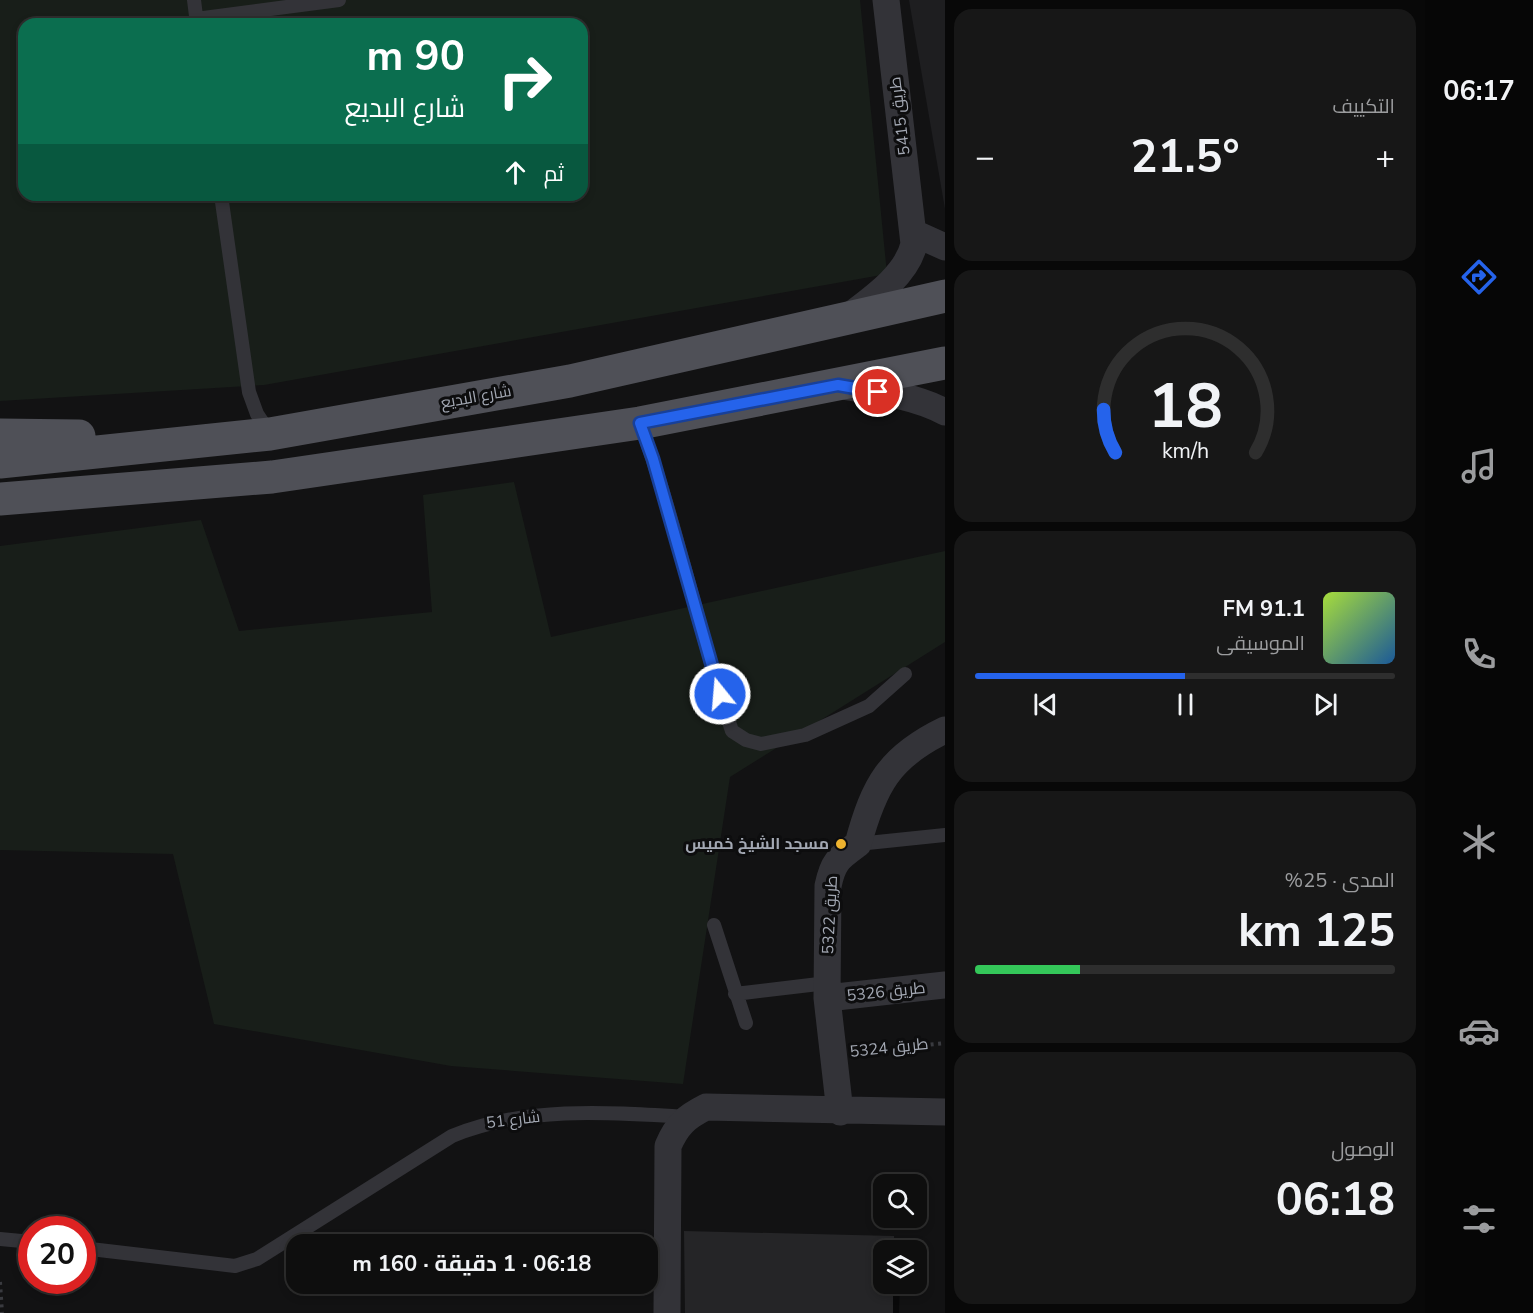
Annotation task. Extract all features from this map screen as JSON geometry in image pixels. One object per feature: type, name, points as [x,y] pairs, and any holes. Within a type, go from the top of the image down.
[{"type":"main road","name":"شارع البديع","points":[[0,462],[255,435],[570,381],[945,296]]},
{"type":"main road","points":[[0,499],[272,477],[640,423],[945,363]]},
{"type":"main road","points":[[0,435],[255,435]]},
{"type":"street","name":"طريق 5415","points":[[848,317],[887,284],[912,252],[914,232],[886,0]]},
{"type":"street","points":[[914,232],[945,248]]},
{"type":"street","points":[[838,385],[898,395],[930,404],[945,412]]},
{"type":"street","points":[[858,844],[868,809],[897,761],[917,744],[945,730]]},
{"type":"street","name":"طريق 5322","points":[[840,1112],[827,991],[831,872],[837,858],[858,844]]},
{"type":"street","name":"طريق 5326","points":[[827,991],[945,985]]},
{"type":"street","name":"شارع 51","points":[[686,1117],[706,1107],[840,1112],[945,1112]]},
{"type":"street","points":[[667,1313],[668,1146],[675,1130],[686,1117]]},
{"type":"lane","points":[[194,0],[196,18]]},
{"type":"lane","points":[[222,18],[339,0]]},
{"type":"lane","points":[[222,201],[249,392],[257,414],[255,435]]},
{"type":"lane","points":[[640,423],[653,459],[692,602],[732,731],[746,740],[761,744],[805,735],[869,706],[905,674]]},
{"type":"lane","points":[[858,844],[945,835]]},
{"type":"lane","points":[[714,925],[746,1023]]},
{"type":"lane","points":[[735,994],[827,991]]},
{"type":"lane","name":"شارع 51","points":[[96,1250],[235,1266],[257,1259],[452,1136],[484,1122],[593,1111],[686,1117]]},
{"type":"lane","points":[[0,1239],[18,1241]]},
{"type":"path","name":"طريق 5324","points":[[834,1054],[945,1043]]},
{"type":"path","points":[[0,1282],[2,1313]]},
{"type":"shaded area","points":[[0,0],[860,0],[887,274],[264,385],[0,401]]},
{"type":"shaded area","points":[[909,0],[945,0],[945,209]]},
{"type":"shaded area","points":[[514,482],[551,637],[945,551],[945,642],[730,777],[683,1084],[451,1066],[214,1024],[173,854],[0,850],[0,546],[201,520],[239,631],[432,612],[423,495]]},
{"type":"building","points":[[684,1231],[894,1236],[894,1240],[873,1240],[873,1294],[893,1294],[893,1313],[685,1313]]},
{"type":"place","name":"مسجد الشيخ خميس","points":[[841,844]]},
{"type":"route","points":[[720,694],[653,459],[640,423],[838,385],[878,392]]}]
